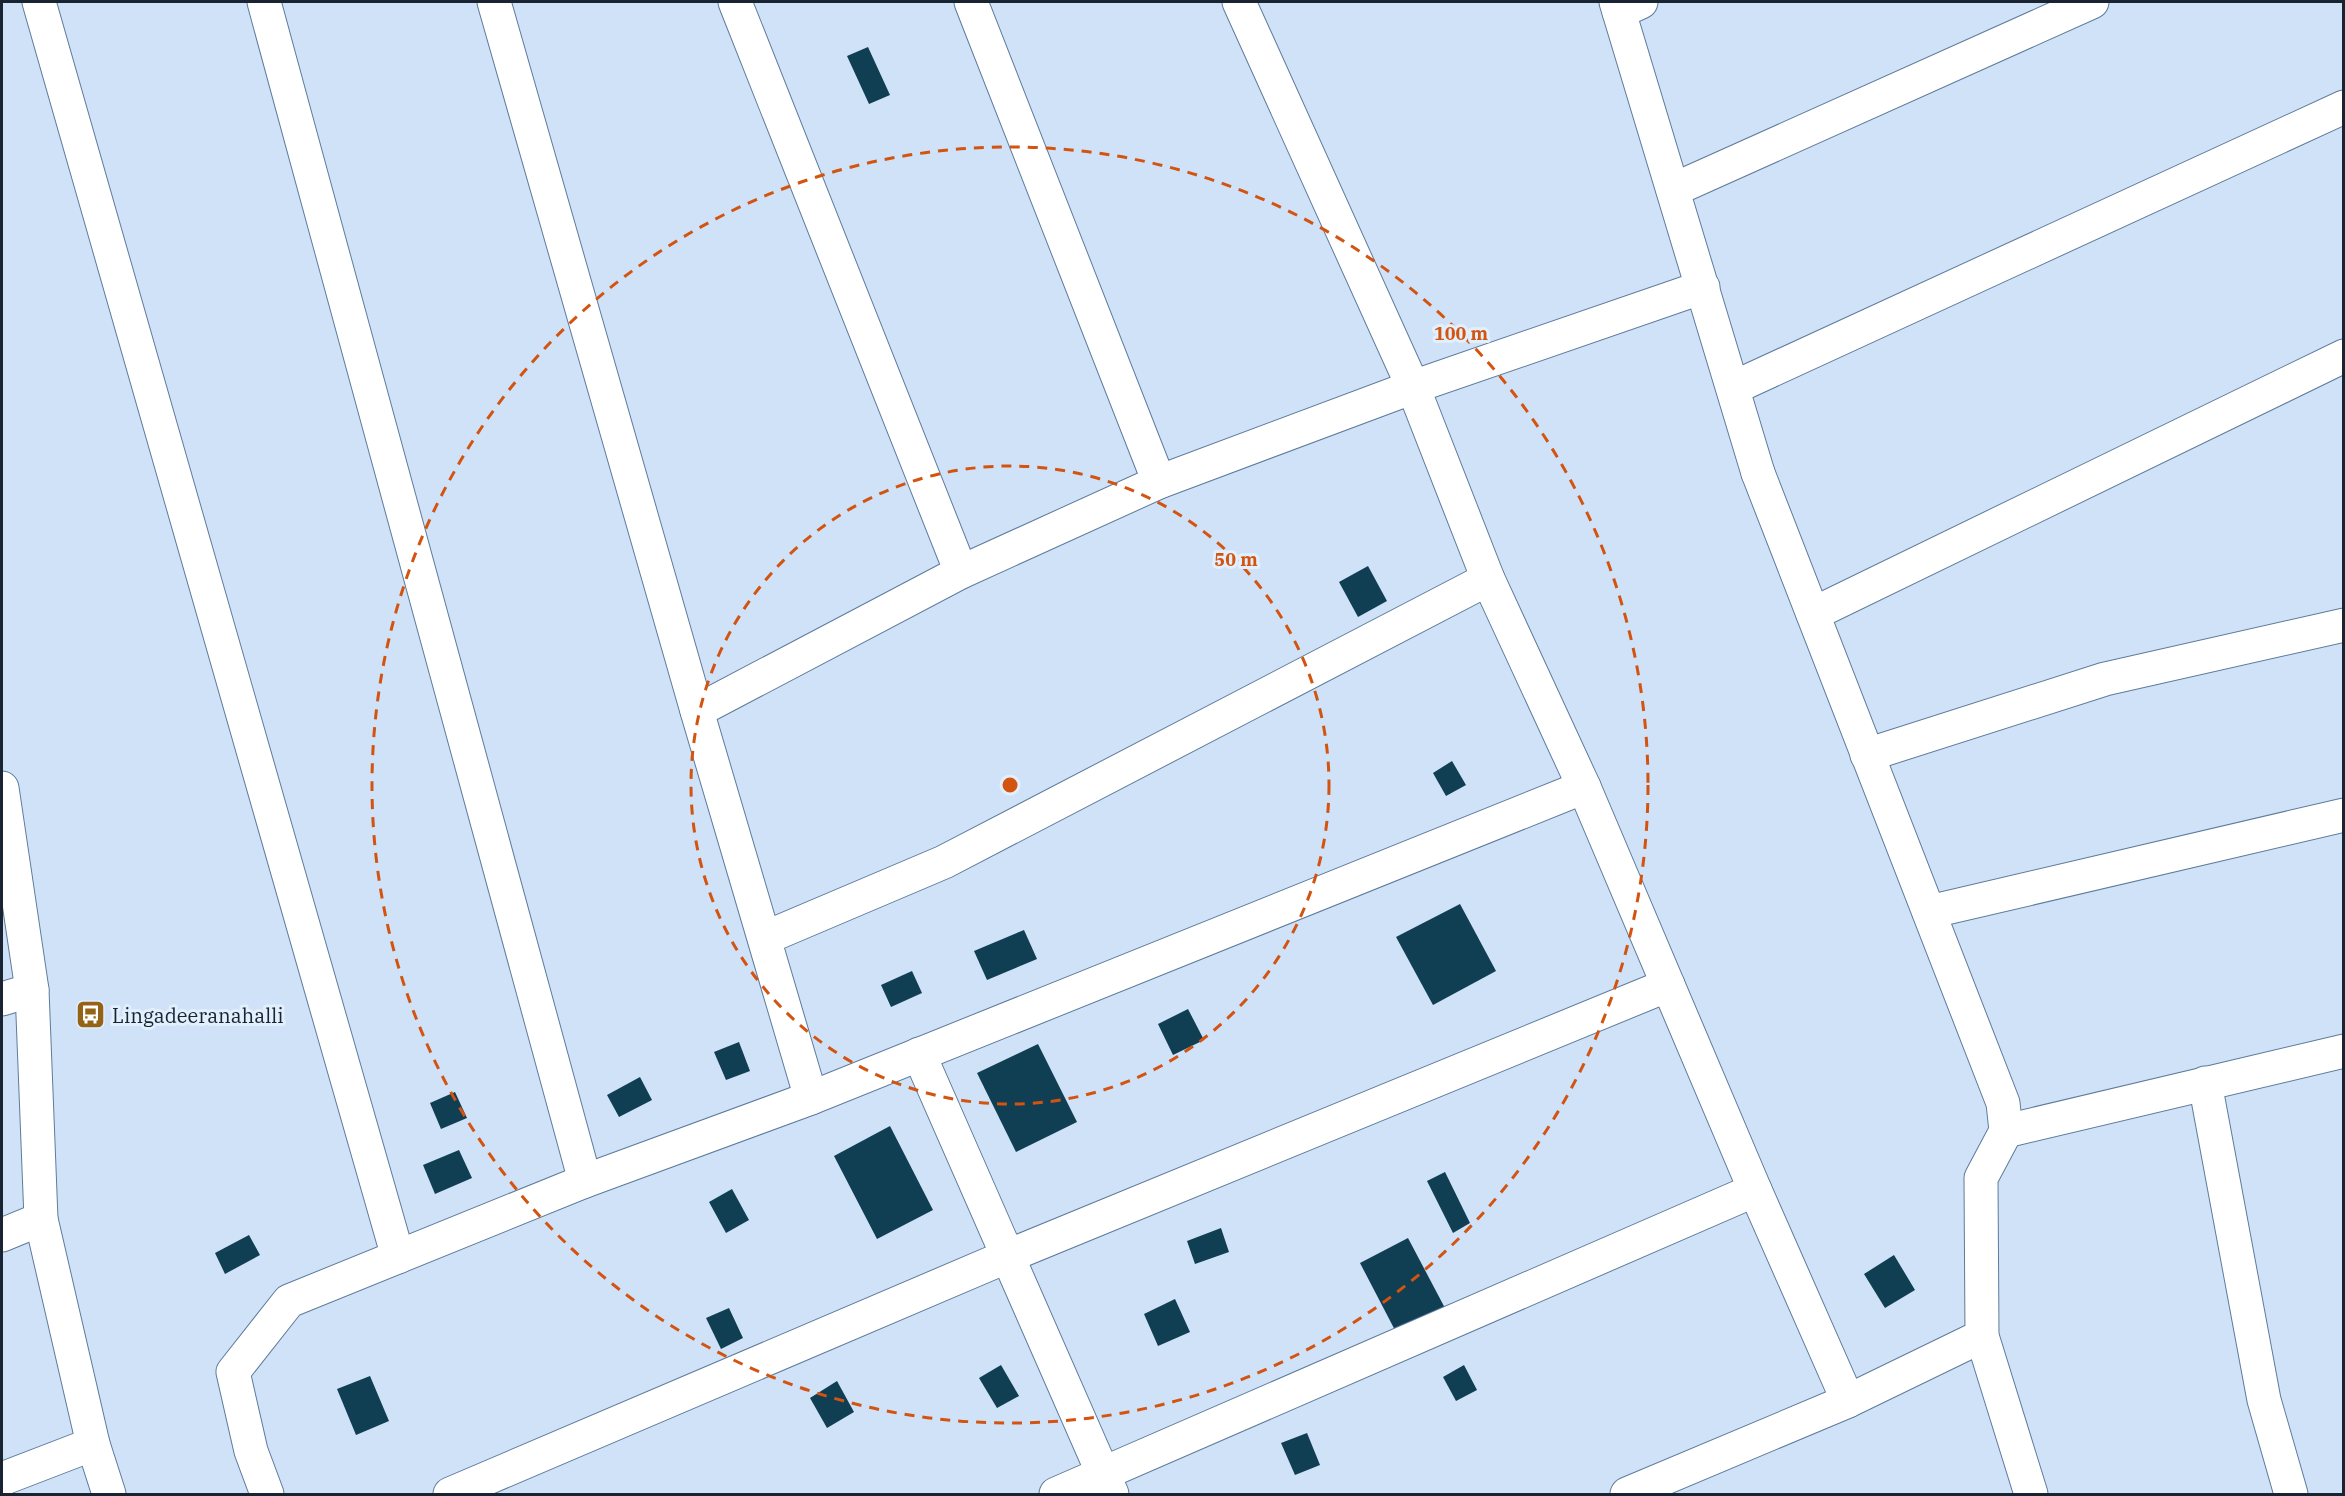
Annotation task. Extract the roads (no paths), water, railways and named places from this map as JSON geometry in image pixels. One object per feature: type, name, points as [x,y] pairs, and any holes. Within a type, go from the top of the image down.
[{"type":"street","points":[[39,2],[398,1257]]},
{"type":"street","points":[[264,2],[585,1181]]},
{"type":"street","points":[[494,2],[697,711],[811,1098]]},
{"type":"street","points":[[735,2],[961,572]]},
{"type":"street","points":[[971,2],[1159,482]]},
{"type":"street","points":[[1239,2],[1413,387],[1488,579],[1584,787],[1755,1190],[1848,1401]]},
{"type":"street","points":[[1673,190],[2092,2]]},
{"type":"street","points":[[1625,5],[1673,190],[1758,473],[2003,1102],[2006,1131],[1982,1178],[1982,1336],[2031,1494]]},
{"type":"street","points":[[1733,388],[2343,107]]},
{"type":"street","points":[[697,711],[961,572],[1159,482],[1413,387],[1703,287]]},
{"type":"street","points":[[1813,614],[2343,356]]},
{"type":"street","points":[[765,939],[944,862],[1488,579]]},
{"type":"street","points":[[1867,754],[2105,679],[2343,625]]},
{"type":"street","points":[[267,1494],[251,1451],[233,1372],[289,1301],[585,1181],[811,1098],[1584,787]]},
{"type":"street","points":[[2,788],[16,995],[41,1219],[93,1443],[109,1494]]},
{"type":"street","points":[[1929,912],[2343,815]]},
{"type":"street","points":[[450,1494],[1008,1256],[1668,985]]},
{"type":"street","points":[[2006,1131],[2343,1051]]},
{"type":"street","points":[[919,1054],[1108,1485]]},
{"type":"street","points":[[2205,1083],[2264,1400],[2291,1494]]},
{"type":"street","points":[[1056,1494],[1108,1485],[1755,1190]]},
{"type":"street","points":[[2,1235],[41,1219]]},
{"type":"street","points":[[1627,1494],[1848,1401],[1982,1336]]},
{"type":"street","points":[[2,1479],[93,1443]]},
{"type":"place","name":"Lingadeeranahalli","points":[[91,1015]]}]
